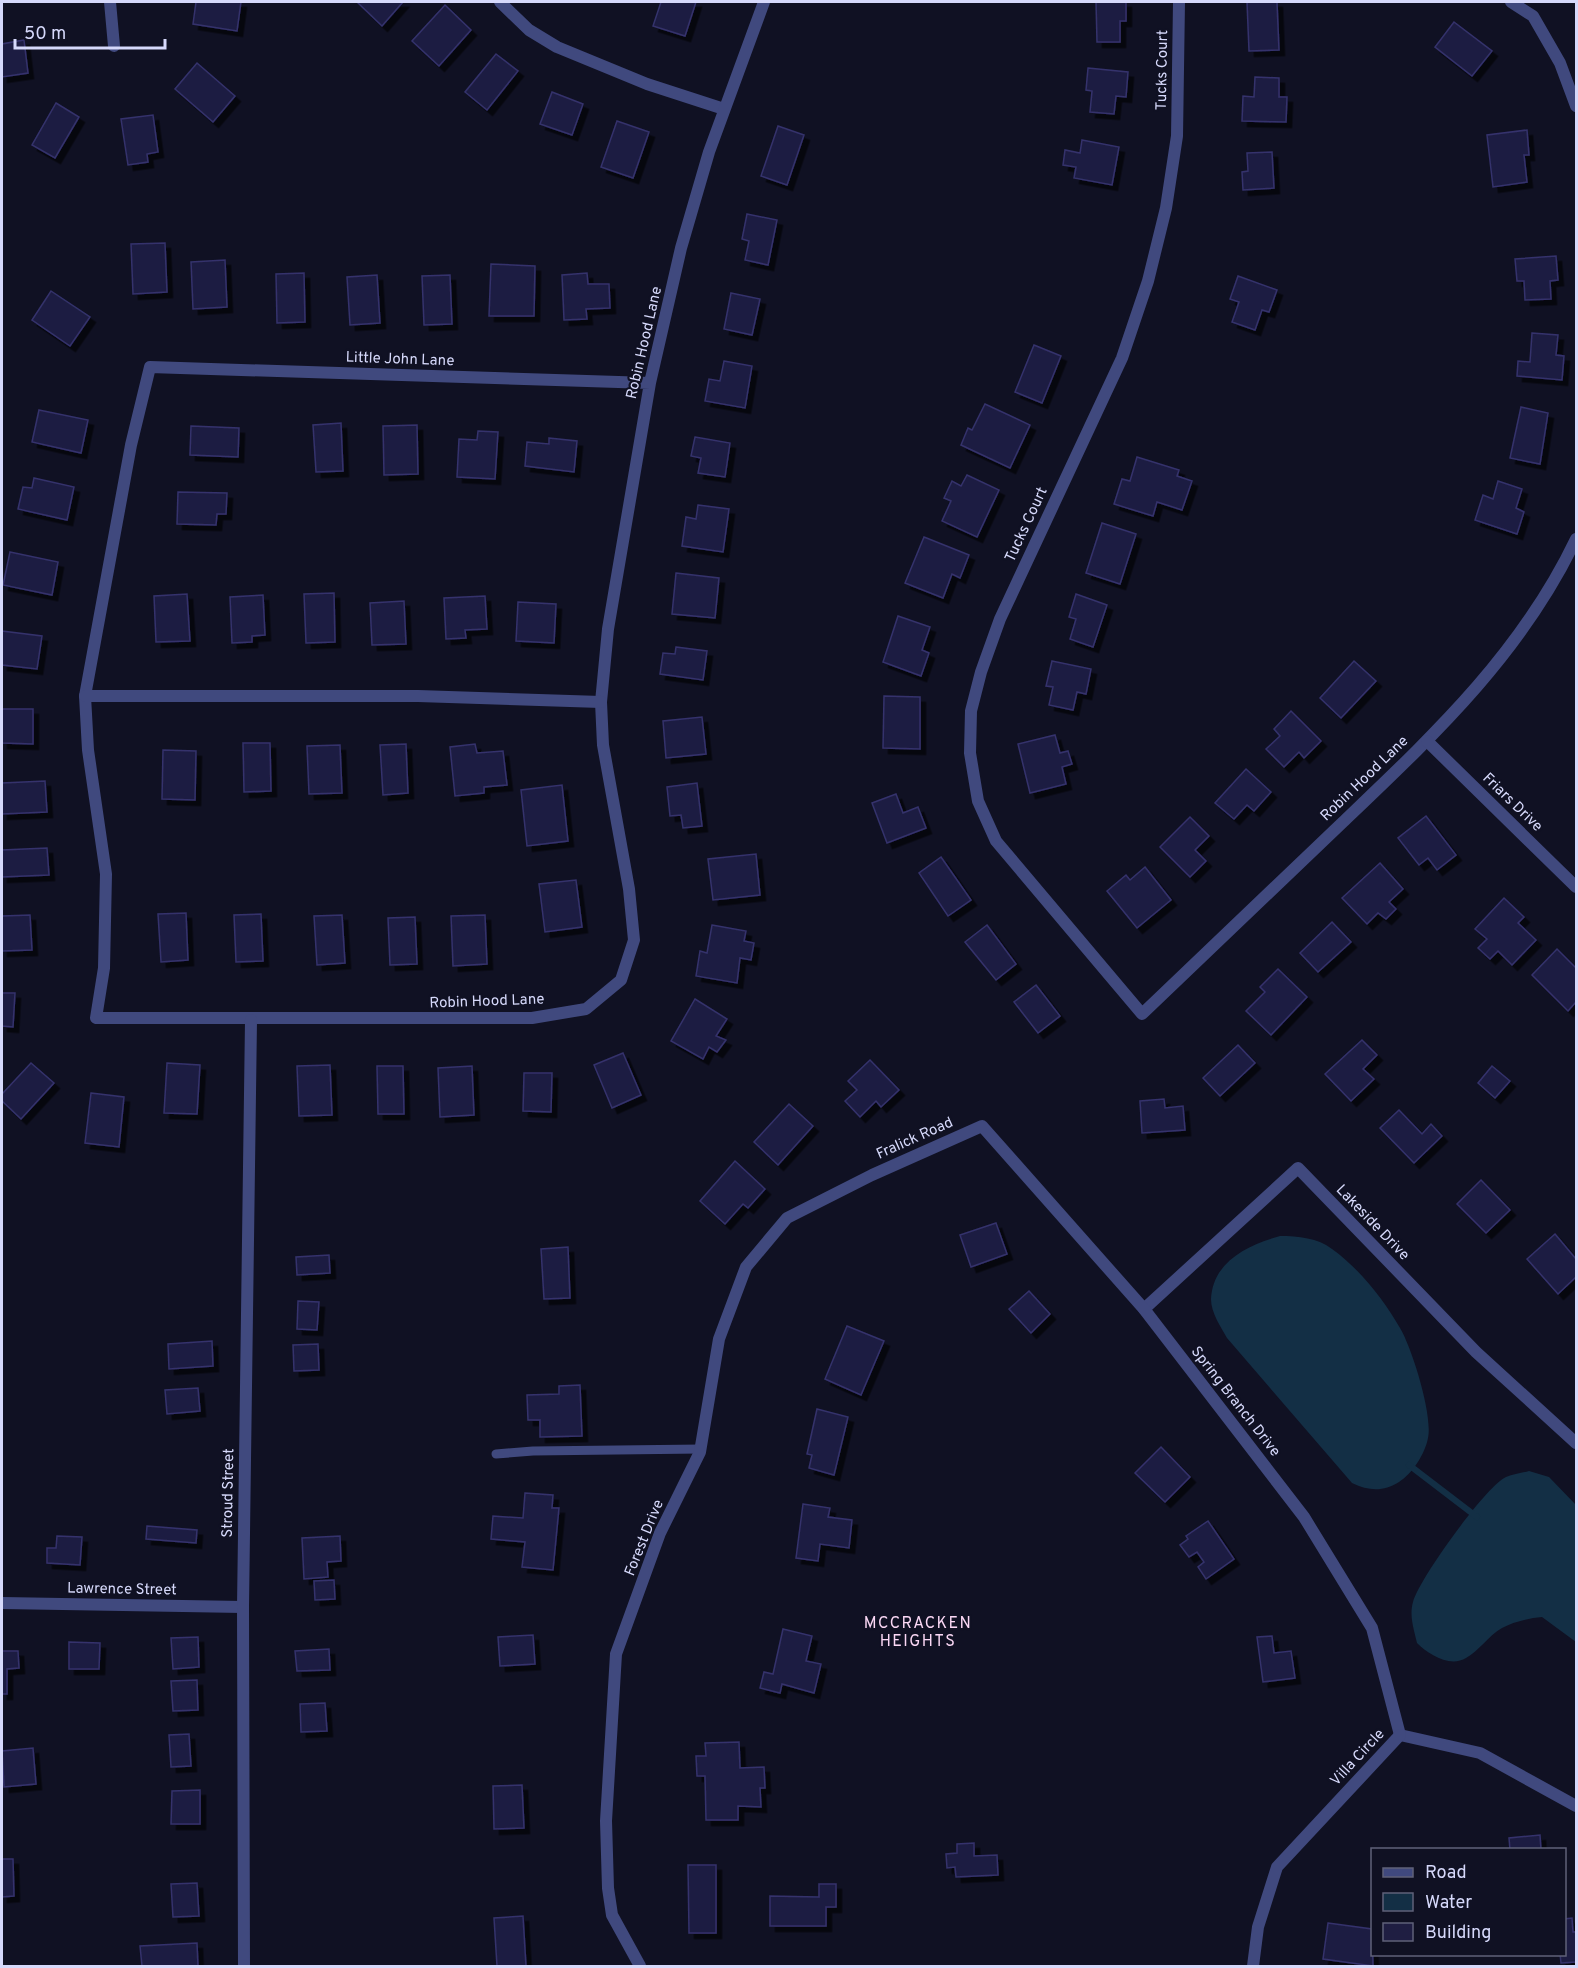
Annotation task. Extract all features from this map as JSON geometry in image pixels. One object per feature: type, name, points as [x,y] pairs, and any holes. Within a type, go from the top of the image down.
[{"type":"street","points":[[110,2],[114,46]]},
{"type":"street","points":[[500,2],[529,30],[557,47],[647,84],[724,109]]},
{"type":"street","name":"Robin Hood Lane","points":[[85,696],[88,750],[106,874],[104,968],[96,1018],[251,1020],[532,1018],[586,1009],[621,980],[634,940],[629,889],[603,746],[601,702],[608,629],[650,383],[681,248],[724,109],[764,2]]},
{"type":"street","name":"Tucks Court","points":[[1142,1014],[996,841],[978,801],[970,753],[971,711],[981,672],[1000,620],[1122,358],[1148,281],[1166,208],[1177,136],[1179,2]]},
{"type":"street","points":[[1510,2],[1533,16],[1560,63],[1576,106]]},
{"type":"street","name":"Little John Lane","points":[[85,696],[131,445],[150,367],[650,383]]},
{"type":"street","name":"Robin Hood Lane","points":[[1142,1014],[1427,741],[1480,686],[1530,621],[1559,575],[1576,539]]},
{"type":"street","points":[[85,696],[418,696],[601,702]]},
{"type":"street","name":"Friars Drive","points":[[1427,741],[1576,887]]},
{"type":"street","name":"Stroud Street","points":[[244,1966],[243,1607],[251,1020]]},
{"type":"street","name":"Fralick Road","points":[[861,1181],[982,1126]]},
{"type":"street","name":"Spring Branch Drive","points":[[982,1126],[1144,1310],[1304,1517],[1372,1628],[1400,1735]]},
{"type":"street","name":"Lakeside Drive","points":[[1144,1310],[1298,1168],[1476,1352],[1576,1443]]},
{"type":"street","name":"Forest Drive","points":[[640,1966],[612,1915],[608,1888],[606,1821],[616,1654],[660,1533],[701,1449],[719,1339],[746,1267],[787,1218],[861,1181]]},
{"type":"street","name":"Lawrence Street","points":[[2,1603],[243,1607]]},
{"type":"street","name":"Villa Circle","points":[[1253,1966],[1258,1927],[1277,1867],[1400,1735],[1480,1753],[1576,1806]]},
{"type":"lane","points":[[496,1454],[701,1449]]},
{"type":"water","points":[[1280,1236],[1314,1240],[1326,1245],[1342,1257],[1379,1296],[1405,1338],[1425,1398],[1429,1427],[1428,1438],[1421,1457],[1413,1469],[1404,1478],[1387,1488],[1364,1488],[1352,1483],[1227,1338],[1217,1320],[1211,1299],[1218,1274],[1234,1257],[1245,1250]]},
{"type":"water","points":[[1529,1471],[1549,1477],[1576,1505],[1576,1642],[1542,1617],[1502,1628],[1471,1655],[1460,1661],[1446,1661],[1433,1655],[1417,1643],[1412,1607],[1418,1590],[1454,1534],[1484,1497],[1506,1477]]},
{"type":"building","points":[[196,2],[241,2],[237,31],[193,24]]},
{"type":"building","points":[[357,2],[403,2],[382,26]]},
{"type":"building","points":[[661,2],[696,2],[685,36],[653,26]]},
{"type":"building","points":[[1096,2],[1126,2],[1126,21],[1120,21],[1120,42],[1097,42]]},
{"type":"building","points":[[1247,2],[1277,2],[1279,50],[1249,51]]},
{"type":"building","points":[[445,5],[471,30],[439,66],[412,41]]},
{"type":"building","points":[[1454,22],[1492,51],[1472,76],[1435,47]]},
{"type":"building","points":[[24,40],[28,73],[2,77],[2,44]]},
{"type":"building","points":[[496,54],[518,71],[487,110],[465,92]]},
{"type":"building","points":[[197,63],[235,96],[213,122],[175,89]]},
{"type":"building","points":[[1088,68],[1128,72],[1126,97],[1116,96],[1114,114],[1090,112],[1092,91],[1086,90]]},
{"type":"building","points":[[1255,77],[1279,78],[1279,97],[1287,97],[1286,122],[1242,121],[1243,96],[1254,97]]},
{"type":"building","points":[[552,92],[583,104],[572,135],[540,124]]},
{"type":"building","points":[[56,103],[79,117],[55,158],[32,145]]},
{"type":"building","points":[[153,115],[158,152],[147,154],[148,162],[128,165],[121,119]]},
{"type":"building","points":[[617,121],[649,132],[633,178],[601,167]]},
{"type":"building","points":[[778,126],[804,135],[787,185],[761,176]]},
{"type":"building","points":[[1527,130],[1529,155],[1524,155],[1527,182],[1493,187],[1487,135]]},
{"type":"building","points":[[1082,140],[1119,147],[1112,185],[1074,178],[1076,167],[1063,165],[1065,150],[1080,153]]},
{"type":"building","points":[[1272,152],[1274,188],[1243,190],[1242,172],[1248,171],[1247,153]]},
{"type":"building","points":[[747,214],[777,220],[768,265],[745,260],[749,241],[742,239]]},
{"type":"building","points":[[165,243],[167,292],[133,294],[131,244]]},
{"type":"building","points":[[1556,256],[1558,280],[1550,281],[1551,299],[1525,300],[1524,281],[1517,281],[1515,259]]},
{"type":"building","points":[[225,260],[227,307],[193,309],[191,262]]},
{"type":"building","points":[[491,264],[535,266],[534,316],[489,316]]},
{"type":"building","points":[[304,273],[305,322],[277,323],[276,274]]},
{"type":"building","points":[[587,273],[588,284],[609,284],[610,308],[586,309],[587,319],[564,320],[562,275]]},
{"type":"building","points":[[377,275],[380,323],[350,325],[347,277]]},
{"type":"building","points":[[450,275],[452,324],[424,325],[422,276]]},
{"type":"building","points":[[1238,276],[1277,290],[1269,312],[1262,310],[1255,330],[1232,322],[1239,302],[1230,299]]},
{"type":"building","points":[[51,291],[90,317],[70,346],[32,320]]},
{"type":"building","points":[[731,293],[760,299],[752,335],[724,329]]},
{"type":"building","points":[[1532,333],[1558,335],[1556,355],[1564,356],[1562,380],[1517,376],[1518,361],[1530,362]]},
{"type":"building","points":[[1034,345],[1061,356],[1042,403],[1015,392]]},
{"type":"building","points":[[724,361],[752,366],[745,408],[705,401],[709,379],[720,381]]},
{"type":"building","points":[[985,404],[1030,425],[1010,468],[961,445],[968,428],[972,430]]},
{"type":"building","points":[[1521,407],[1548,413],[1540,464],[1510,458]]},
{"type":"building","points":[[39,410],[88,420],[81,453],[32,442]]},
{"type":"building","points":[[341,423],[343,471],[316,472],[313,425]]},
{"type":"building","points":[[417,425],[418,474],[384,475],[383,426]]},
{"type":"building","points":[[191,426],[239,428],[238,457],[190,455]]},
{"type":"building","points":[[478,431],[498,432],[495,479],[457,477],[459,439],[477,440]]},
{"type":"building","points":[[695,437],[730,443],[725,477],[698,473],[701,458],[691,456]]},
{"type":"building","points":[[549,438],[577,441],[574,472],[525,466],[527,442],[549,444]]},
{"type":"building","points":[[1137,457],[1179,470],[1177,476],[1192,481],[1182,510],[1157,502],[1153,516],[1114,504],[1122,479],[1130,481]]},
{"type":"building","points":[[967,475],[999,490],[977,537],[942,521],[951,501],[944,498],[952,481],[961,486]]},
{"type":"building","points":[[34,478],[74,487],[67,520],[18,509],[23,487],[32,488]]},
{"type":"building","points":[[1498,481],[1522,489],[1516,508],[1524,512],[1517,534],[1475,520],[1483,495],[1493,499]]},
{"type":"building","points":[[178,492],[227,493],[226,514],[217,514],[216,525],[177,524]]},
{"type":"building","points":[[698,505],[729,509],[723,552],[682,546],[686,517],[696,519]]},
{"type":"building","points":[[1102,523],[1136,534],[1120,584],[1086,573]]},
{"type":"building","points":[[924,537],[969,555],[960,578],[952,574],[943,598],[905,583]]},
{"type":"building","points":[[10,552],[58,562],[52,595],[3,585]]},
{"type":"building","points":[[676,573],[719,578],[715,618],[672,614]]},
{"type":"building","points":[[334,593],[335,642],[306,643],[304,594]]},
{"type":"building","points":[[187,594],[190,641],[156,642],[154,596]]},
{"type":"building","points":[[1076,594],[1107,605],[1093,647],[1070,639],[1076,619],[1069,617]]},
{"type":"building","points":[[263,595],[265,635],[252,636],[252,642],[232,643],[230,597]]},
{"type":"building","points":[[485,596],[487,629],[465,630],[466,638],[446,639],[444,598]]},
{"type":"building","points":[[404,601],[406,644],[372,645],[370,603]]},
{"type":"building","points":[[518,602],[556,604],[554,643],[516,641]]},
{"type":"building","points":[[898,616],[930,627],[922,650],[929,653],[921,676],[883,662]]},
{"type":"building","points":[[2,631],[42,636],[37,669],[2,665]]},
{"type":"building","points":[[676,647],[707,651],[703,680],[660,674],[663,653],[675,654]]},
{"type":"building","points":[[1052,661],[1091,669],[1086,694],[1077,692],[1073,710],[1049,705],[1053,687],[1046,686]]},
{"type":"building","points":[[1354,661],[1376,681],[1341,718],[1320,698]]},
{"type":"building","points":[[884,696],[920,697],[920,749],[883,748]]},
{"type":"building","points":[[2,709],[33,709],[33,744],[2,743]]},
{"type":"building","points":[[1291,711],[1321,741],[1304,758],[1299,752],[1284,767],[1266,749],[1280,736],[1274,729]]},
{"type":"building","points":[[702,717],[706,754],[666,758],[663,721]]},
{"type":"building","points":[[1055,735],[1060,753],[1068,751],[1072,764],[1062,767],[1066,784],[1030,793],[1018,744]]},
{"type":"building","points":[[243,743],[270,743],[271,791],[244,792]]},
{"type":"building","points":[[406,744],[408,793],[383,795],[380,745]]},
{"type":"building","points":[[475,744],[477,753],[503,751],[507,785],[484,787],[484,793],[455,796],[450,747]]},
{"type":"building","points":[[340,745],[342,793],[309,794],[307,746]]},
{"type":"building","points":[[163,750],[196,751],[195,800],[162,799]]},
{"type":"building","points":[[1246,769],[1271,792],[1254,811],[1247,805],[1234,819],[1215,803]]},
{"type":"building","points":[[45,781],[47,812],[2,814],[2,783]]},
{"type":"building","points":[[697,783],[702,826],[683,828],[681,815],[670,816],[667,787]]},
{"type":"building","points":[[562,785],[568,841],[527,846],[521,790]]},
{"type":"building","points":[[896,794],[903,813],[918,807],[926,828],[887,843],[872,803]]},
{"type":"building","points":[[1426,816],[1456,855],[1437,870],[1428,858],[1419,865],[1398,838]]},
{"type":"building","points":[[1190,817],[1209,836],[1195,850],[1206,861],[1190,877],[1160,847]]},
{"type":"building","points":[[47,848],[49,875],[2,877],[2,850]]},
{"type":"building","points":[[756,854],[760,895],[713,900],[708,859]]},
{"type":"building","points":[[941,857],[971,900],[948,916],[919,873]]},
{"type":"building","points":[[1380,863],[1403,889],[1389,902],[1396,909],[1386,919],[1378,913],[1367,924],[1342,898]]},
{"type":"building","points":[[1145,867],[1171,900],[1137,928],[1107,891],[1126,875],[1130,880]]},
{"type":"building","points":[[576,880],[582,927],[545,932],[539,884]]},
{"type":"building","points":[[1504,898],[1524,917],[1518,923],[1536,940],[1512,965],[1498,951],[1490,959],[1478,948],[1487,939],[1475,929]]},
{"type":"building","points":[[186,913],[188,960],[161,962],[158,914]]},
{"type":"building","points":[[261,914],[263,961],[236,962],[234,915]]},
{"type":"building","points":[[30,915],[32,950],[2,951],[2,916]]},
{"type":"building","points":[[342,915],[345,963],[317,965],[314,916]]},
{"type":"building","points":[[485,915],[487,964],[453,966],[451,916]]},
{"type":"building","points":[[415,917],[417,964],[390,965],[388,918]]},
{"type":"building","points":[[1332,922],[1351,942],[1318,972],[1300,953]]},
{"type":"building","points":[[712,925],[746,931],[744,941],[754,943],[751,960],[740,958],[737,983],[696,976],[700,951],[707,953]]},
{"type":"building","points":[[987,925],[1016,964],[996,980],[965,942]]},
{"type":"building","points":[[1557,949],[1576,968],[1576,1002],[1568,1011],[1532,975]]},
{"type":"building","points":[[1278,969],[1307,997],[1271,1035],[1246,1011],[1265,992],[1260,987]]},
{"type":"building","points":[[1036,985],[1060,1016],[1038,1033],[1014,1002]]},
{"type":"building","points":[[2,993],[15,993],[13,1027],[2,1026]]},
{"type":"building","points":[[695,999],[727,1019],[716,1036],[726,1040],[717,1052],[709,1047],[703,1059],[671,1041]]},
{"type":"building","points":[[1362,1040],[1377,1055],[1363,1069],[1374,1079],[1351,1101],[1325,1074]]},
{"type":"building","points":[[1238,1045],[1255,1063],[1220,1096],[1203,1078]]},
{"type":"building","points":[[623,1053],[641,1095],[612,1108],[594,1065]]},
{"type":"building","points":[[870,1060],[899,1090],[881,1107],[876,1101],[860,1117],[845,1101],[857,1090],[848,1081]]},
{"type":"building","points":[[31,1063],[54,1083],[21,1119],[2,1101],[2,1094]]},
{"type":"building","points":[[167,1063],[200,1065],[197,1114],[164,1113]]},
{"type":"building","points":[[330,1065],[332,1115],[299,1116],[297,1066]]},
{"type":"building","points":[[377,1066],[403,1066],[404,1114],[378,1114]]},
{"type":"building","points":[[472,1066],[474,1115],[440,1117],[438,1068]]},
{"type":"building","points":[[1492,1066],[1510,1081],[1495,1098],[1478,1083]]},
{"type":"building","points":[[524,1073],[552,1073],[551,1112],[523,1111]]},
{"type":"building","points":[[91,1093],[124,1097],[119,1147],[85,1143]]},
{"type":"building","points":[[1164,1099],[1165,1108],[1183,1106],[1185,1130],[1142,1133],[1140,1101]]},
{"type":"building","points":[[789,1104],[813,1126],[778,1165],[754,1142]]},
{"type":"building","points":[[1399,1110],[1422,1134],[1431,1124],[1442,1136],[1414,1163],[1380,1128]]},
{"type":"building","points":[[735,1161],[765,1189],[748,1208],[743,1204],[725,1224],[700,1201]]},
{"type":"building","points":[[1481,1180],[1510,1210],[1486,1233],[1457,1204]]},
{"type":"building","points":[[996,1223],[1007,1254],[971,1267],[960,1235]]},
{"type":"building","points":[[1555,1234],[1576,1259],[1576,1277],[1558,1294],[1527,1259]]},
{"type":"building","points":[[568,1247],[570,1298],[544,1299],[541,1249]]},
{"type":"building","points":[[329,1255],[330,1273],[297,1275],[296,1257]]},
{"type":"building","points":[[1029,1291],[1050,1314],[1031,1333],[1009,1309]]},
{"type":"building","points":[[298,1301],[319,1302],[317,1330],[297,1329]]},
{"type":"building","points":[[847,1326],[884,1341],[861,1395],[825,1379]]},
{"type":"building","points":[[212,1341],[213,1366],[169,1369],[168,1344]]},
{"type":"building","points":[[318,1344],[319,1370],[294,1371],[293,1345]]},
{"type":"building","points":[[580,1385],[582,1436],[540,1437],[540,1420],[528,1420],[527,1395],[559,1394],[559,1386]]},
{"type":"building","points":[[198,1388],[200,1411],[167,1414],[165,1390]]},
{"type":"building","points":[[817,1409],[848,1417],[834,1475],[809,1468],[812,1455],[807,1454]]},
{"type":"building","points":[[1161,1447],[1190,1477],[1165,1502],[1135,1473]]},
{"type":"building","points":[[525,1493],[553,1495],[552,1508],[559,1508],[553,1570],[522,1567],[525,1542],[491,1539],[493,1516],[523,1518]]},
{"type":"building","points":[[803,1504],[830,1508],[828,1517],[852,1520],[849,1548],[820,1544],[818,1561],[796,1558]]},
{"type":"building","points":[[1208,1521],[1234,1559],[1206,1579],[1198,1567],[1204,1562],[1197,1552],[1189,1557],[1180,1545],[1188,1539],[1186,1536]]},
{"type":"building","points":[[147,1526],[197,1530],[196,1543],[146,1539]]},
{"type":"building","points":[[57,1536],[82,1537],[80,1565],[47,1563],[47,1548],[56,1548]]},
{"type":"building","points":[[340,1536],[341,1561],[327,1562],[328,1577],[304,1579],[302,1538]]},
{"type":"building","points":[[334,1580],[335,1599],[315,1600],[314,1581]]},
{"type":"building","points":[[783,1629],[812,1636],[806,1661],[821,1664],[814,1693],[782,1684],[780,1693],[760,1688],[764,1672],[773,1674]]},
{"type":"building","points":[[533,1635],[535,1664],[500,1666],[498,1637]]},
{"type":"building","points":[[1272,1636],[1274,1653],[1291,1651],[1295,1678],[1263,1682],[1257,1637]]},
{"type":"building","points":[[198,1637],[199,1667],[173,1669],[171,1638]]},
{"type":"building","points":[[69,1642],[100,1643],[99,1669],[69,1669]]},
{"type":"building","points":[[329,1649],[330,1670],[297,1671],[295,1651]]},
{"type":"building","points":[[2,1651],[18,1651],[19,1668],[7,1669],[7,1694],[2,1694]]},
{"type":"building","points":[[197,1680],[198,1710],[173,1711],[171,1681]]},
{"type":"building","points":[[325,1703],[327,1731],[301,1732],[300,1704]]},
{"type":"building","points":[[189,1734],[191,1766],[171,1767],[169,1735]]},
{"type":"building","points":[[739,1742],[740,1768],[764,1767],[765,1788],[760,1788],[761,1807],[738,1806],[738,1820],[706,1820],[705,1776],[697,1776],[696,1756],[706,1756],[705,1743]]},
{"type":"building","points":[[33,1748],[36,1784],[4,1787],[2,1751]]},
{"type":"building","points":[[522,1785],[524,1828],[494,1829],[493,1786]]},
{"type":"building","points":[[200,1790],[200,1824],[171,1824],[172,1791]]},
{"type":"building","points":[[1540,1835],[1541,1848],[1510,1848],[1509,1838]]},
{"type":"building","points":[[974,1843],[974,1856],[997,1855],[998,1875],[956,1877],[955,1867],[947,1868],[946,1854],[957,1853],[957,1844]]},
{"type":"building","points":[[2,1859],[13,1859],[14,1896],[2,1897]]},
{"type":"building","points":[[688,1865],[716,1865],[716,1933],[689,1933]]},
{"type":"building","points":[[197,1883],[199,1916],[173,1917],[171,1884]]},
{"type":"building","points":[[819,1884],[836,1884],[836,1907],[826,1907],[826,1926],[770,1926],[770,1896],[819,1897]]},
{"type":"building","points":[[523,1916],[526,1966],[497,1966],[494,1918]]},
{"type":"building","points":[[1572,1918],[1573,1932],[1576,1932],[1576,1962],[1561,1963],[1560,1956],[1566,1956],[1566,1919]]},
{"type":"building","points":[[1328,1923],[1371,1929],[1373,1966],[1323,1959]]},
{"type":"building","points":[[197,1943],[198,1966],[142,1966],[140,1946]]},
{"type":"waterway","points":[[1409,1465],[1477,1517]]},
{"type":"district","name":"MCCRACKEN HEIGHTS","points":[[918,1633]]}]
